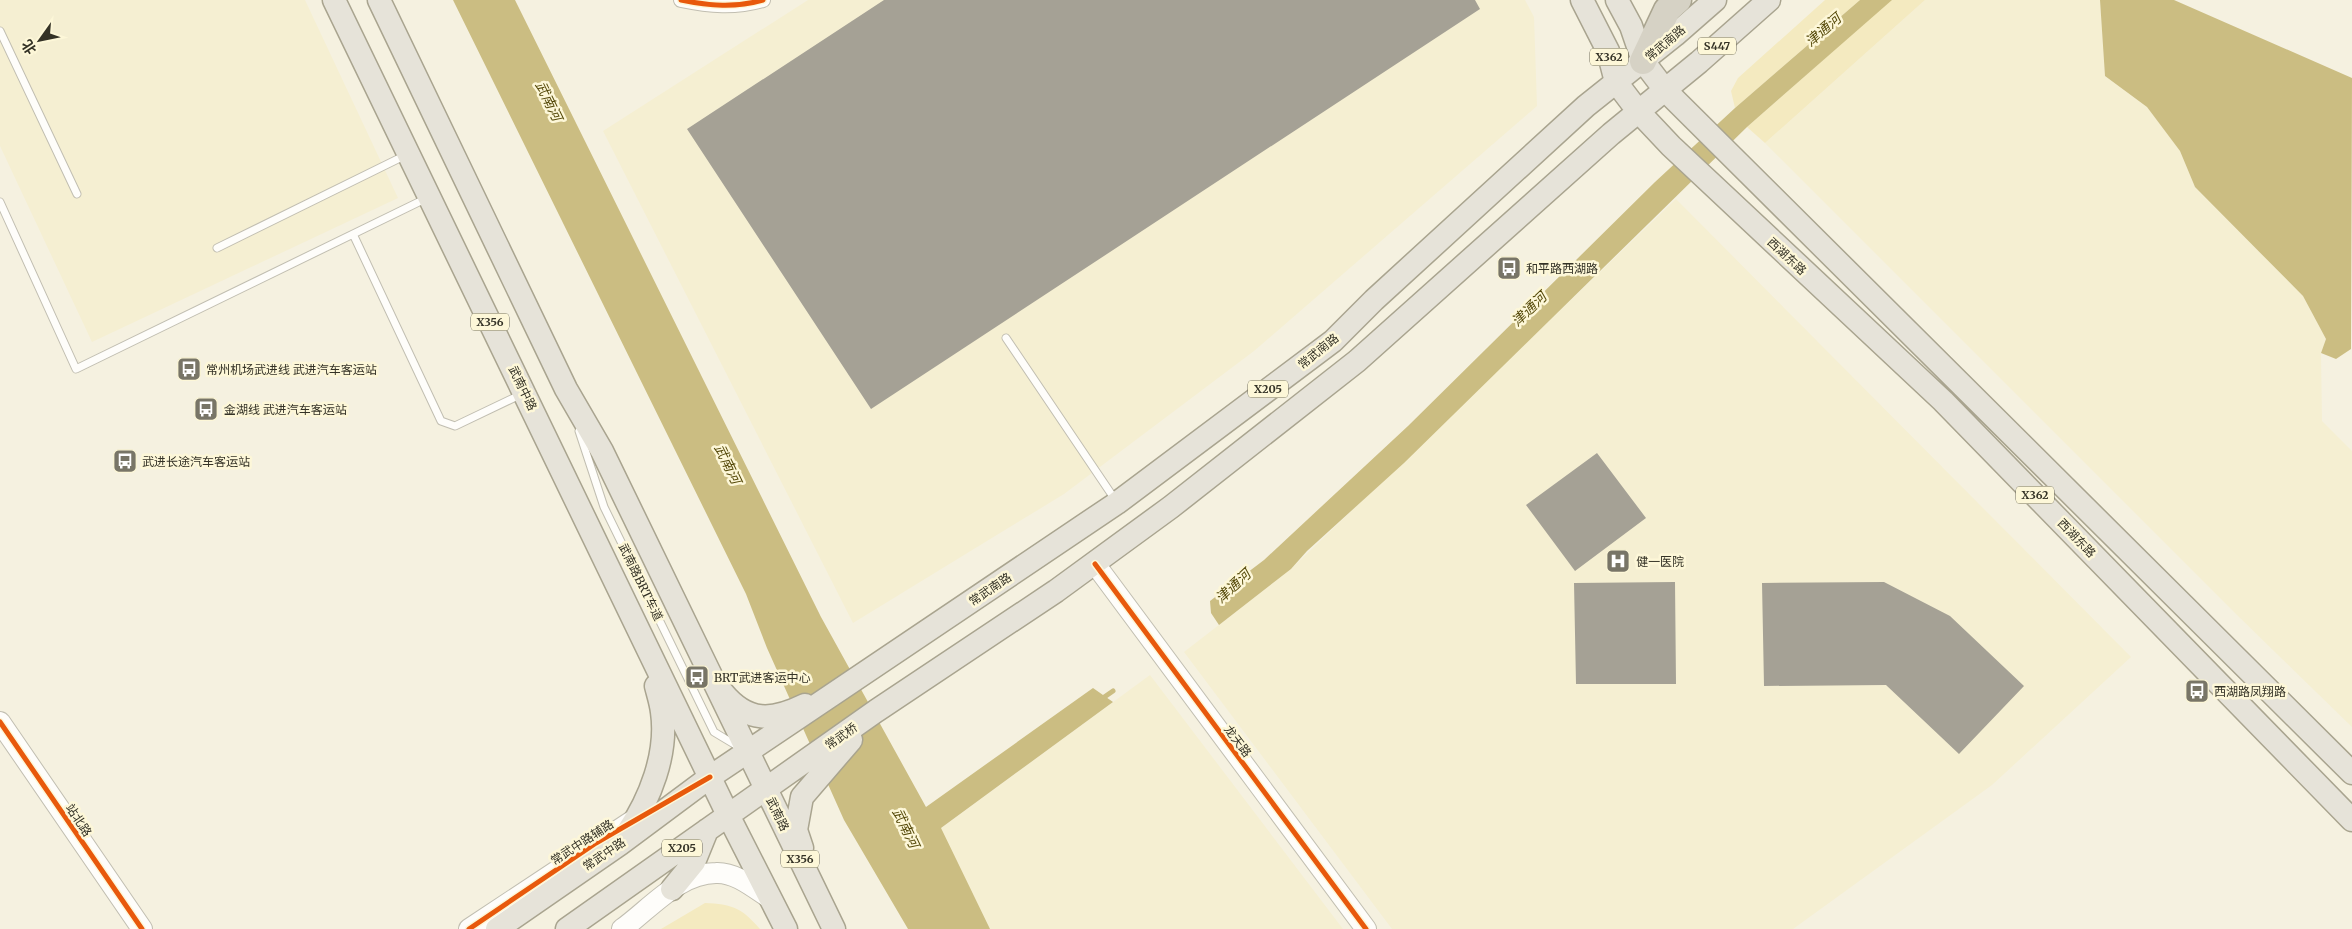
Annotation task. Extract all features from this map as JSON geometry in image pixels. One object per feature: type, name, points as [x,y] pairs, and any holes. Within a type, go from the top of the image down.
[{"type":"highway","points":[[1643,61],[1667,10],[1678,0]]},
{"type":"main road","name":"武南中路","points":[[334,0],[710,777]]},
{"type":"main road","name":"X356","points":[[379,0],[566,389],[602,450],[748,753]]},
{"type":"main road","name":"X362","points":[[1582,0],[1608,50],[1616,82],[1638,111]]},
{"type":"main road","name":"X362","points":[[1618,0],[1631,26],[1643,61],[1665,90]]},
{"type":"main road","name":"常武南路","points":[[787,720],[861,676],[1117,503],[1332,341],[1578,112],[1643,61],[1715,0]]},
{"type":"main road","name":"S447","points":[[1665,90],[1769,0]]},
{"type":"main road","name":"X205","points":[[1096,564],[1357,361],[1638,111],[1665,90]]},
{"type":"main road","name":"西湖东路","points":[[1665,90],[1733,160],[2352,773]]},
{"type":"main road","name":"西湖东路","points":[[1638,111],[1671,146],[1943,401],[2352,820]]},
{"type":"main road","name":"常武桥","points":[[811,770],[876,711],[1096,564]]},
{"type":"main road","points":[[620,844],[638,817],[652,786],[662,749],[663,713],[646,644]]},
{"type":"main road","points":[[713,680],[734,706],[756,718],[787,720]]},
{"type":"main road","name":"X205","points":[[710,777],[748,753],[787,720]]},
{"type":"main road","name":"武南路","points":[[748,753],[834,929]]},
{"type":"main road","name":"X205","points":[[567,929],[765,788],[811,770]]},
{"type":"main road","points":[[811,770],[802,797],[796,830],[819,898]]},
{"type":"main road","name":"X356","points":[[710,777],[786,929]]},
{"type":"main road","name":"常武中路","points":[[498,929],[620,844],[710,777]]},
{"type":"main road","points":[[672,888],[694,862],[707,830]]},
{"type":"street","points":[[681,0],[711,6],[745,5],[763,0]]},
{"type":"street","name":"龙天路","points":[[1096,564],[1186,689],[1366,929]]},
{"type":"street","name":"站北路","points":[[0,722],[142,929]]},
{"type":"street","name":"常武中路辅路","points":[[469,929],[638,817],[710,777]]},
{"type":"street","points":[[622,929],[643,914],[672,888],[692,877],[717,872],[740,880],[771,899]]},
{"type":"lane","points":[[0,31],[77,194]]},
{"type":"lane","points":[[217,248],[409,154]]},
{"type":"lane","points":[[0,202],[76,369],[429,196]]},
{"type":"lane","points":[[353,234],[440,421],[455,426],[525,393]]},
{"type":"lane","points":[[1006,338],[1117,503]]},
{"type":"lane","name":"武南路BRT车道","points":[[566,389],[604,507],[714,732],[748,753]]},
{"type":"shaded area","points":[[0,0],[305,0],[398,198],[92,342],[0,146]]},
{"type":"shaded area","points":[[808,0],[1525,0],[1534,17],[1537,106],[1254,351],[1064,494],[853,623],[603,131]]},
{"type":"shaded area","points":[[1825,0],[1860,0],[1735,108],[1731,91],[1738,78]]},
{"type":"shaded area","points":[[1891,0],[1925,0],[1765,143],[1747,127]]},
{"type":"shaded area","points":[[1925,0],[2100,0],[2105,76],[2147,107],[2180,151],[2195,187],[2303,296],[2326,339],[2321,353],[2322,421],[2352,451],[2352,727],[2235,613],[1765,143]]},
{"type":"shaded area","points":[[1676,199],[2131,657],[1992,785],[1793,929],[1392,929],[1184,652],[1291,569]]},
{"type":"shaded area","points":[[1150,675],[1343,929],[990,929],[940,829]]},
{"type":"shaded area","points":[[705,903],[730,906],[748,916],[760,929],[661,929]]},
{"type":"water","name":"武南河","points":[[453,0],[515,0],[821,617],[926,807],[1093,688],[1113,702],[941,828],[990,929],[908,929],[844,820],[767,648],[746,594]]},
{"type":"water","points":[[1860,0],[1892,0],[1747,127],[1404,463],[1307,551],[1291,569],[1219,625],[1211,613],[1210,601],[1264,560],[1408,426],[1655,182],[1735,108]]},
{"type":"water","points":[[2100,0],[2174,0],[2352,78],[2351,349],[2336,359],[2321,353],[2326,339],[2303,296],[2195,187],[2180,151],[2147,107],[2105,76]]},
{"type":"building","points":[[884,0],[1475,0],[1480,9],[871,409],[687,129]]},
{"type":"building","points":[[1597,453],[1646,518],[1575,571],[1526,505]]},
{"type":"building","points":[[1675,582],[1676,684],[1576,684],[1574,583]]},
{"type":"building","points":[[1884,582],[1950,616],[2024,686],[1959,754],[1886,685],[1764,686],[1762,583]]},
{"type":"waterway","name":"津通河","points":[[1100,700],[1113,691]]},
{"type":"cycle path","points":[[681,0],[722,5],[753,3],[763,0]]},
{"type":"cycle path","points":[[1095,564],[1366,929]]},
{"type":"cycle path","points":[[0,722],[142,929]]},
{"type":"cycle path","points":[[469,929],[596,843],[710,777]]},
{"type":"place","name":"和平路西湖路","points":[[1509,268]]},
{"type":"place","name":"常州机场武进线 武进汽车客运站","points":[[189,369]]},
{"type":"place","name":"金湖线 武进汽车客运站","points":[[206,409]]},
{"type":"place","name":"武进长途汽车客运站","points":[[125,461]]},
{"type":"place","name":"健一医院","points":[[1618,561]]},
{"type":"place","name":"BRT武进客运中心","points":[[697,677]]},
{"type":"place","name":"西湖路凤翔路","points":[[2197,691]]}]
